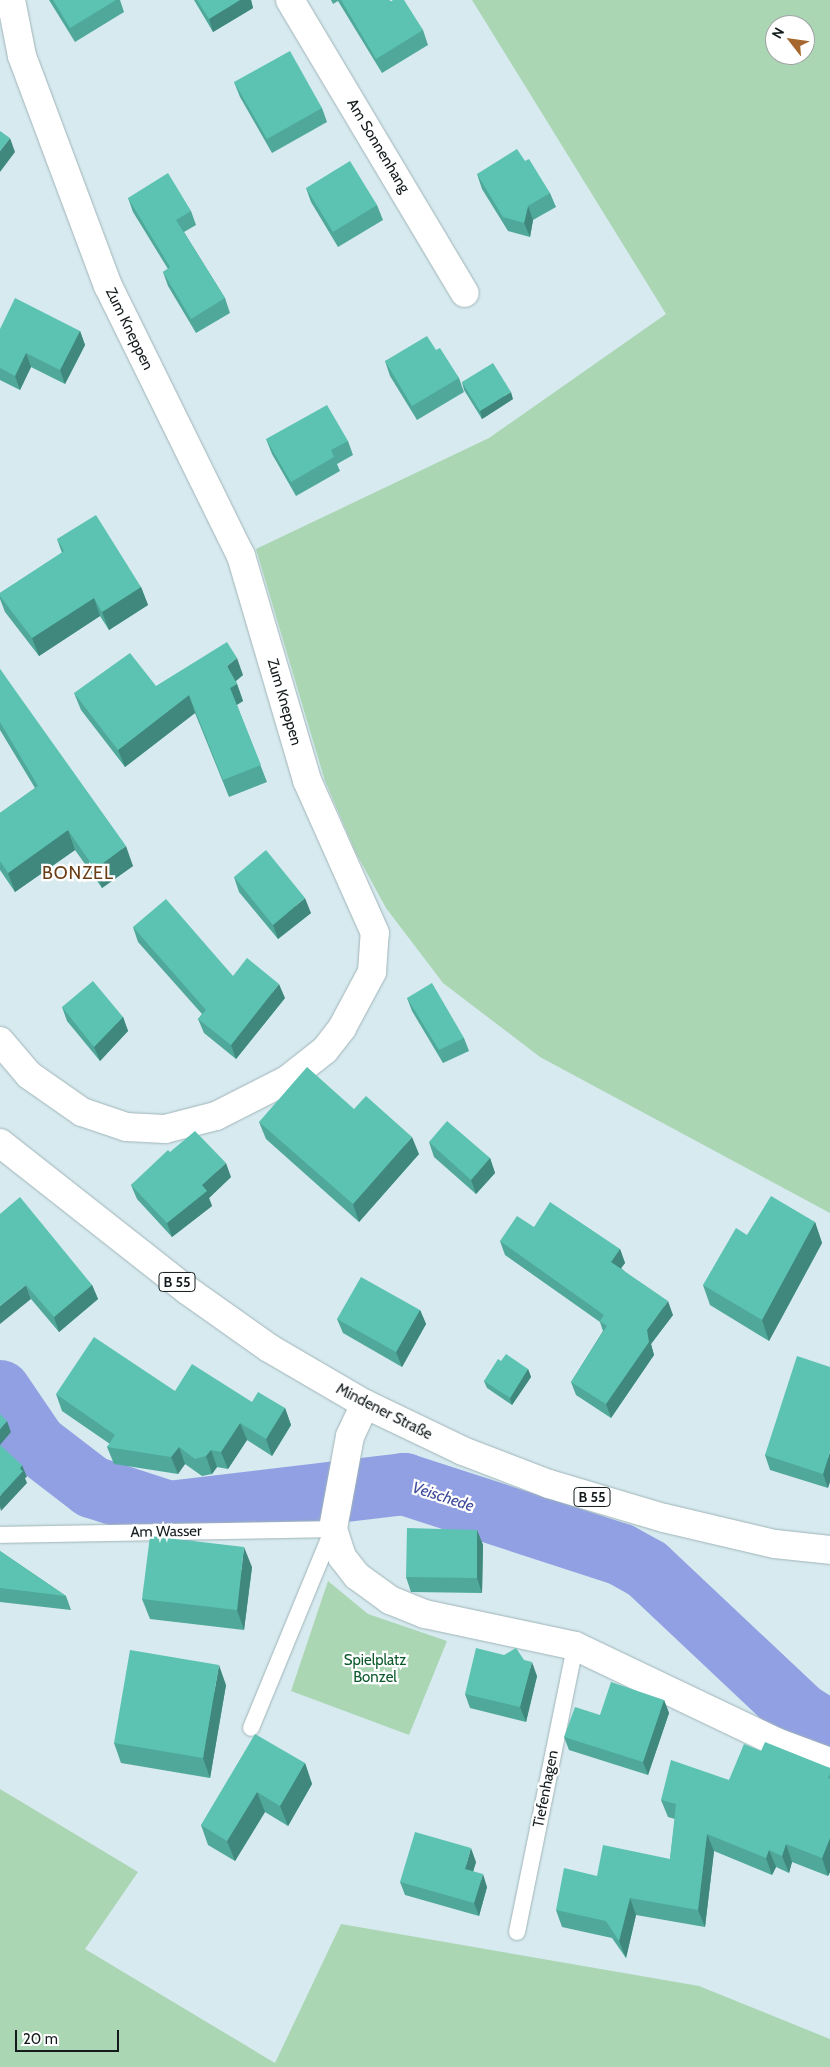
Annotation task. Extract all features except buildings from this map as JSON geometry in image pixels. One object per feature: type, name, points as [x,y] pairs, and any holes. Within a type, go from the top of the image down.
[{"type":"street","name":"Zum Kneppen","points":[[0,1041],[29,1075],[82,1112],[126,1127],[164,1129],[216,1116],[287,1080],[325,1050],[342,1028],[372,972],[375,933],[307,780],[241,556],[108,286],[22,56],[11,0]]},
{"type":"street","name":"Am Sonnenhang","points":[[290,0],[465,293]]},
{"type":"street","name":"Mindener Straße","points":[[0,1143],[194,1295],[269,1348],[365,1404],[462,1451],[549,1484],[664,1518],[775,1544],[830,1550]]},
{"type":"street","points":[[365,1404],[350,1436],[344,1458],[333,1520],[342,1558],[357,1576],[390,1600],[425,1614],[575,1646],[776,1742],[830,1762]]},
{"type":"lane","name":"Am Wasser","points":[[0,1535],[333,1520]]},
{"type":"lane","points":[[251,1728],[333,1520]]},
{"type":"lane","name":"Tiefenhagen","points":[[517,1932],[575,1646]]},
{"type":"green space","points":[[472,0],[830,0],[830,1213],[540,1057],[443,983],[386,908],[356,853],[325,781],[256,549],[489,438],[666,314]]},
{"type":"green space","name":"Spielplatz Bonzel","points":[[328,1581],[368,1614],[447,1641],[409,1735],[291,1691]]},
{"type":"green space","points":[[0,1789],[138,1872],[85,1949],[275,2063],[341,1924],[699,1986],[830,2039],[830,2067],[0,2067]]},
{"type":"waterway","name":"Veischede","points":[[0,1391],[36,1444],[92,1487],[169,1512],[404,1484],[620,1554],[647,1569],[801,1714],[830,1732]]},
{"type":"district","name":"BONZEL","points":[[78,873]]}]
